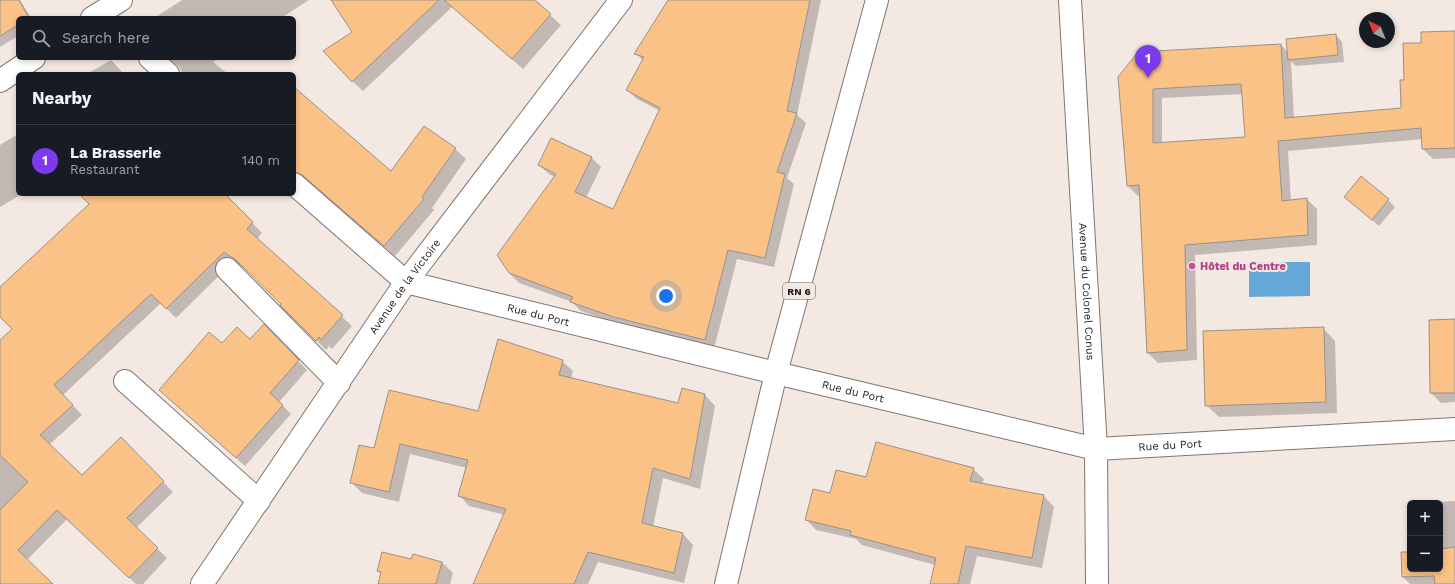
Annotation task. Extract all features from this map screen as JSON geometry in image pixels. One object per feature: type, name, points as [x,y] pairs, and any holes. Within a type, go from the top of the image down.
[{"type":"street","points":[[99,16],[121,0]]},
{"type":"street","name":"Avenue de la Victoire","points":[[202,584],[406,282],[621,0]]},
{"type":"street","name":"RN 6","points":[[726,584],[776,373],[877,0]]},
{"type":"street","name":"Avenue du Colonel Conus","points":[[1070,0],[1096,449],[1097,584]]},
{"type":"street","points":[[0,81],[31,60]]},
{"type":"street","points":[[152,60],[166,72]]},
{"type":"street","name":"Rue du Port","points":[[296,186],[406,282],[776,373],[1096,449],[1455,429]]},
{"type":"street","points":[[227,269],[338,383]]},
{"type":"street","points":[[126,381],[259,501]]},
{"type":"water","points":[[1249,262],[1310,262],[1310,296],[1249,297]]},
{"type":"building","points":[[0,0],[19,0],[28,16],[16,16],[16,26],[0,36]]},
{"type":"building","points":[[331,0],[439,0],[352,82],[323,51],[352,32]]},
{"type":"building","points":[[444,0],[535,0],[551,14],[512,59]]},
{"type":"building","points":[[668,0],[810,0],[787,111],[797,113],[777,172],[785,174],[765,258],[728,250],[705,340],[614,317],[570,302],[573,297],[509,273],[497,255],[556,174],[538,165],[551,138],[592,157],[575,192],[613,209],[660,108],[626,90],[644,57],[634,54]]},
{"type":"building","points":[[1455,31],[1455,148],[1422,149],[1421,128],[1278,141],[1282,201],[1307,198],[1308,235],[1185,245],[1187,350],[1147,353],[1139,185],[1127,186],[1118,77],[1138,52],[1281,44],[1285,118],[1401,108],[1400,80],[1404,80],[1403,43],[1421,43],[1421,32]],"holes":[[[1241,84],[1245,137],[1153,143],[1153,89]]]},
{"type":"building","points":[[1336,34],[1338,55],[1288,60],[1286,39]]},
{"type":"building","points":[[296,89],[391,171],[424,126],[456,148],[422,197],[424,199],[384,246],[302,175],[296,173]]},
{"type":"building","points":[[1361,176],[1389,199],[1372,220],[1344,197]]},
{"type":"building","points":[[81,196],[227,196],[253,222],[247,229],[343,315],[321,340],[319,337],[316,341],[236,260],[224,252],[166,309],[151,294],[54,385],[73,405],[40,435],[82,475],[121,437],[164,481],[127,518],[158,548],[129,578],[57,510],[18,550],[53,584],[0,584],[0,510],[28,482],[0,455],[0,340],[12,329],[0,317],[0,287],[89,204]]},
{"type":"building","points":[[1455,319],[1455,393],[1430,393],[1429,320]]},
{"type":"building","points":[[264,324],[299,360],[270,393],[283,405],[236,458],[159,390],[209,332],[222,343],[237,327],[250,339]]},
{"type":"building","points":[[1324,327],[1326,402],[1205,406],[1203,331]]},
{"type":"building","points":[[498,339],[563,360],[559,375],[678,403],[682,388],[705,394],[690,479],[653,468],[642,523],[683,533],[674,573],[588,552],[574,584],[473,584],[506,509],[458,496],[468,460],[400,444],[389,492],[350,483],[359,445],[374,448],[389,390],[478,411]]},
{"type":"building","points":[[876,442],[974,468],[970,481],[1044,495],[1032,558],[966,546],[958,584],[930,584],[936,558],[850,535],[851,531],[805,520],[813,489],[830,493],[836,470],[866,477]]},
{"type":"building","points":[[1455,547],[1455,584],[1435,584],[1434,576],[1402,577],[1401,552],[1407,552],[1407,572],[1443,572],[1443,549]]},
{"type":"building","points":[[382,552],[411,559],[413,554],[442,562],[436,584],[378,584],[381,572],[377,571]]},
{"type":"place","name":"La Brasserie","points":[[1148,78]]},
{"type":"place","name":"Hôtel du Centre","points":[[1192,266]]}]
